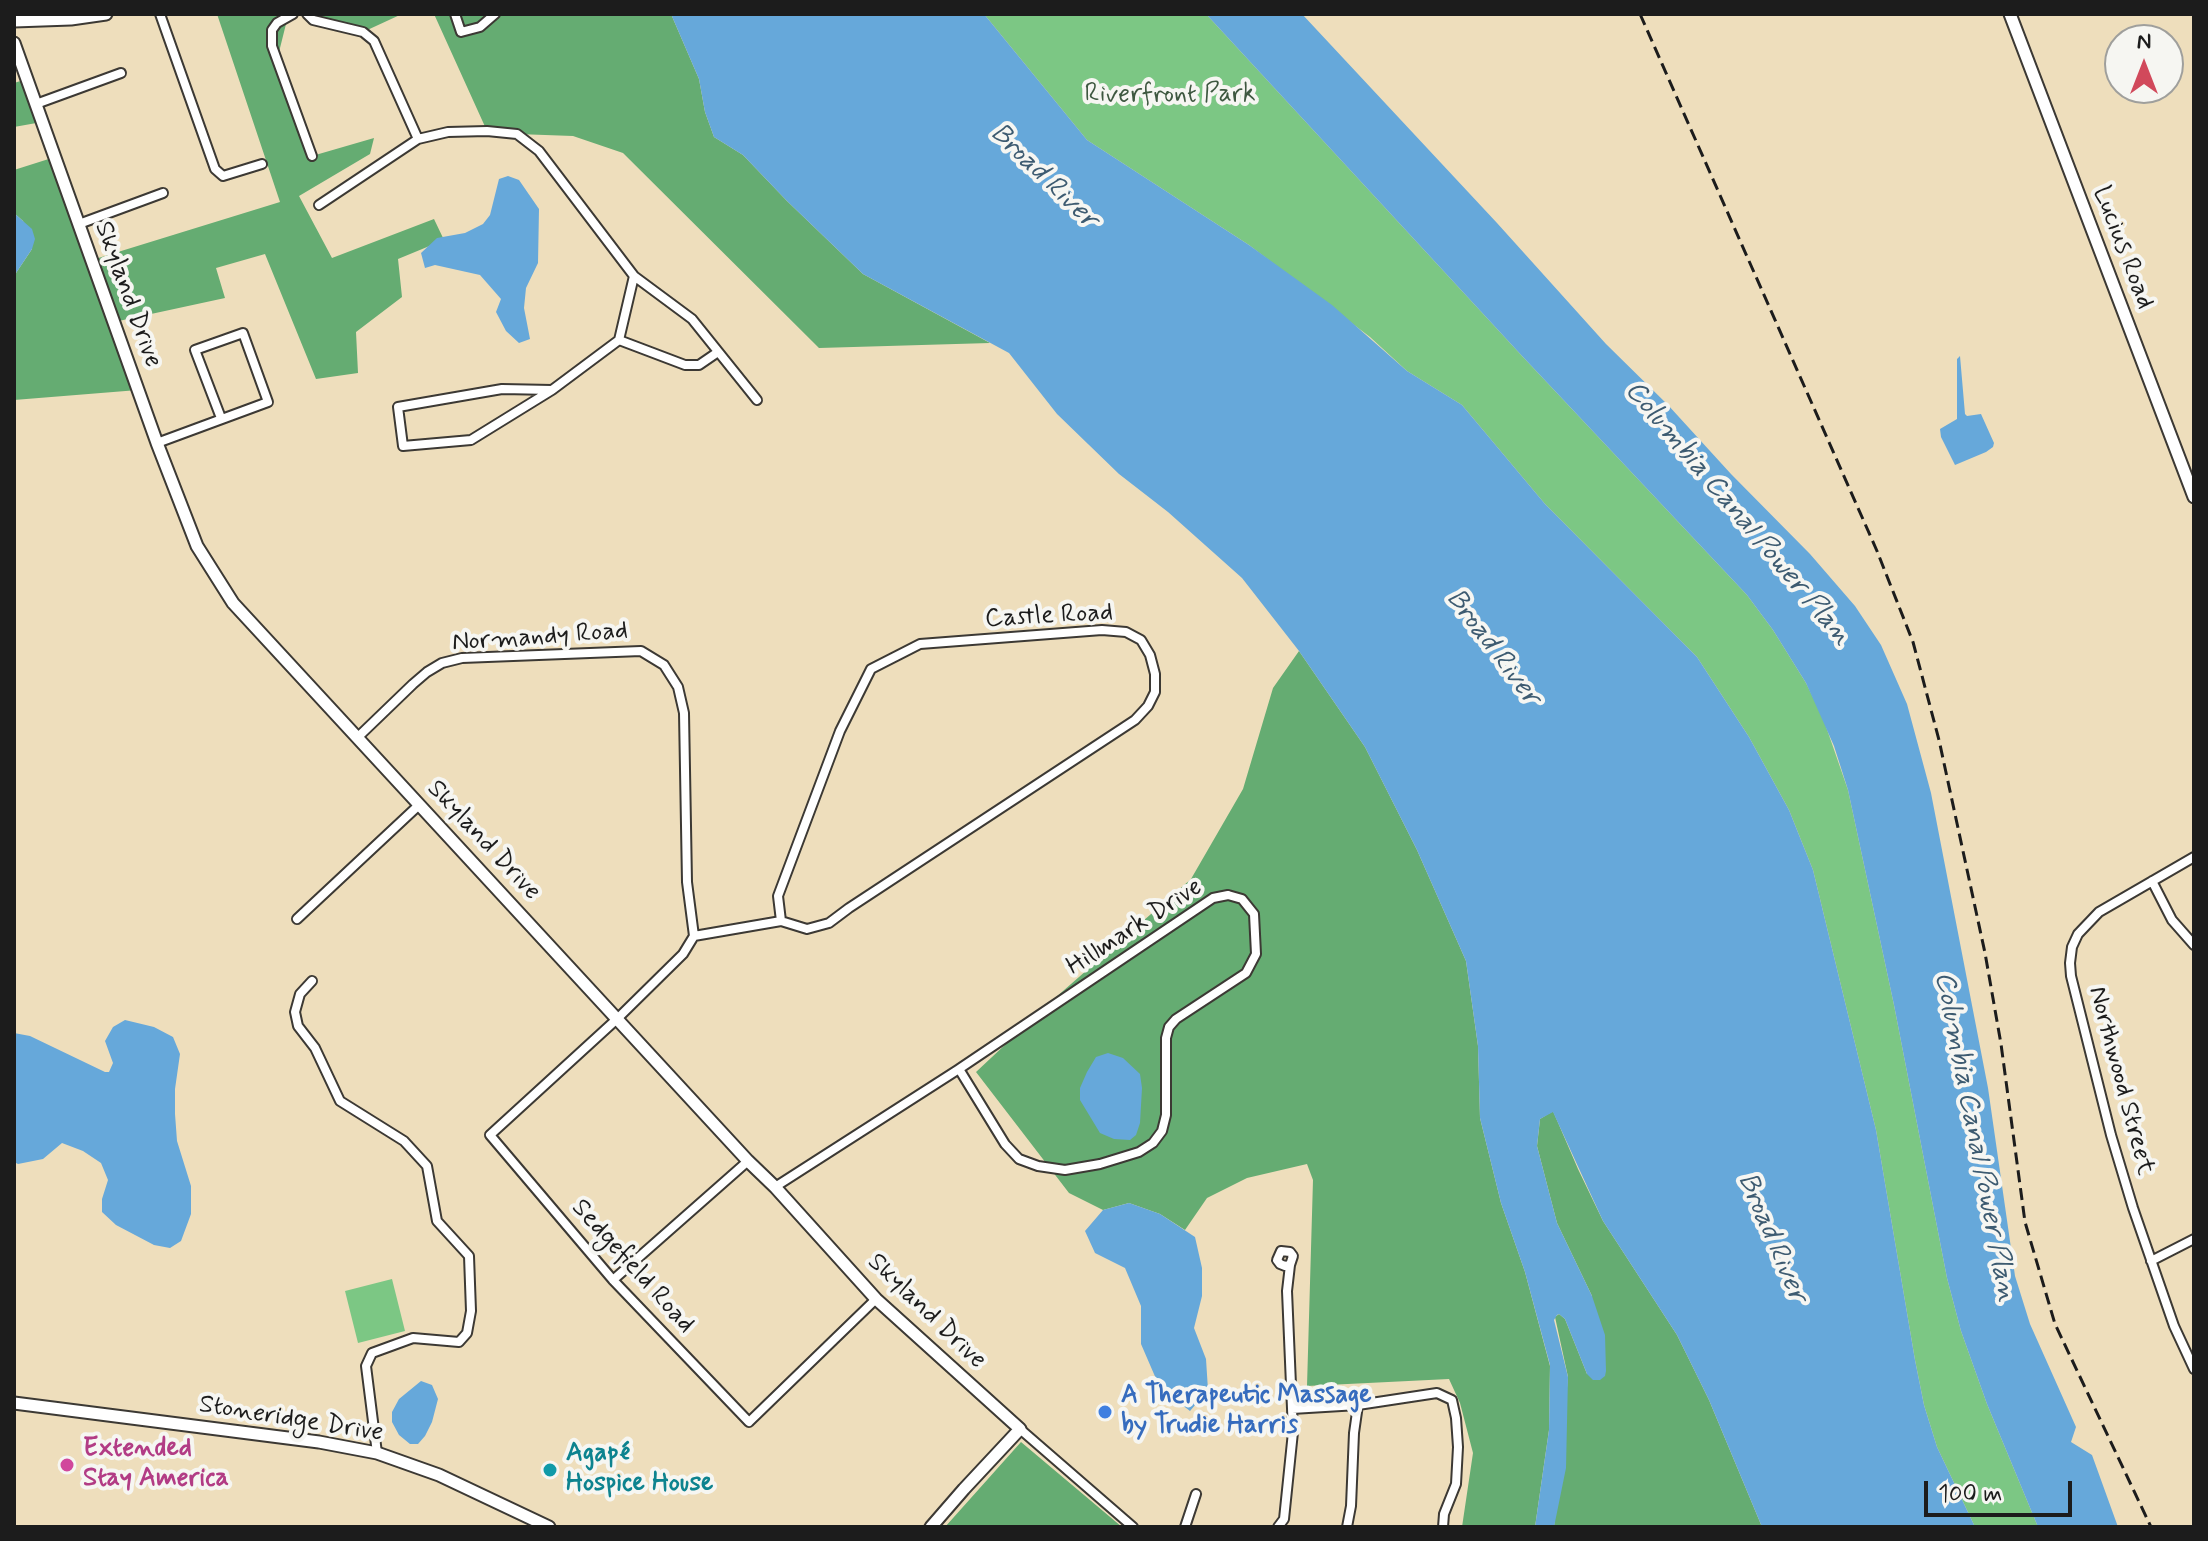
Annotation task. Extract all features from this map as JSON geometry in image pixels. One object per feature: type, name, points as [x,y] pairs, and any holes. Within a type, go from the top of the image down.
[{"type":"street","points":[[14,21],[106,14]]},
{"type":"street","points":[[160,14],[215,169],[223,176],[262,164]]},
{"type":"street","points":[[293,14],[277,23],[272,30],[272,46],[312,156]]},
{"type":"street","points":[[307,14],[313,20],[363,32],[374,41],[418,139]]},
{"type":"street","points":[[455,14],[461,32],[480,27],[495,14]]},
{"type":"street","name":"Lucius Road","points":[[2010,14],[2194,497]]},
{"type":"street","name":"Skyland Drive","points":[[14,43],[157,443],[197,546],[215,577],[243,614],[876,1299],[1133,1527]]},
{"type":"street","points":[[36,104],[121,73]]},
{"type":"street","points":[[319,205],[418,139],[448,132],[517,134],[539,151],[634,276],[692,319],[757,400]]},
{"type":"street","points":[[79,224],[163,193]]},
{"type":"street","points":[[552,390],[502,389],[398,407],[403,446],[471,440],[552,390],[619,340],[634,276]]},
{"type":"street","points":[[157,443],[268,402],[243,333],[195,350],[221,418]]},
{"type":"street","points":[[619,340],[685,365],[699,365],[718,352]]},
{"type":"street","name":"Castle Road","points":[[694,936],[781,921],[807,929],[829,923],[1135,720],[1148,706],[1155,692],[1155,674],[1150,655],[1141,640],[1126,632],[1102,630],[920,644],[871,669],[840,731],[778,896],[781,921]]},
{"type":"street","name":"Normandy Road","points":[[358,737],[413,684],[442,663],[462,658],[641,651],[664,665],[678,687],[684,713],[686,869],[694,936]]},
{"type":"street","points":[[297,919],[419,805]]},
{"type":"street","name":"Northwood Street","points":[[2194,857],[2087,922],[2072,947],[2070,963],[2111,1135],[2174,1326],[2194,1369]]},
{"type":"street","points":[[2152,881],[2172,920],[2194,945]]},
{"type":"street","name":"Hillmark Drive","points":[[775,1187],[959,1069],[1213,898],[1228,895],[1242,899],[1254,914],[1256,954],[1246,973],[1176,1019],[1169,1027],[1166,1038],[1166,1115],[1162,1131],[1153,1143],[1139,1152],[1100,1164],[1065,1170],[1019,1159],[1005,1144],[959,1069]]},
{"type":"street","points":[[618,1018],[683,954],[694,936]]},
{"type":"street","points":[[312,981],[300,994],[295,1012],[298,1026],[315,1048],[340,1101],[404,1141],[427,1166],[437,1221],[469,1256],[471,1311],[467,1333],[459,1342],[413,1338],[372,1353],[366,1366],[377,1453]]},
{"type":"street","name":"Sedgefield Road","points":[[618,1018],[490,1135],[613,1280],[749,1422],[876,1299]]},
{"type":"street","points":[[613,1280],[748,1161]]},
{"type":"street","points":[[2151,1261],[2194,1239]]},
{"type":"street","points":[[1278,1527],[1284,1519],[1293,1432],[1287,1291],[1290,1265]]},
{"type":"street","points":[[1292,1409],[1358,1405],[1437,1393],[1452,1400],[1458,1447],[1456,1484],[1444,1514],[1443,1527]]},
{"type":"street","name":"Stoneridge Drive","points":[[14,1403],[319,1442],[377,1453],[439,1475],[549,1527]]},
{"type":"street","points":[[1347,1527],[1358,1405]]},
{"type":"street","points":[[931,1527],[1020,1429]]},
{"type":"street","points":[[1185,1527],[1196,1494]]},
{"type":"green space","points":[[217,14],[294,14],[288,16],[277,60],[312,156],[374,138],[370,154],[299,196],[332,258],[434,219],[444,240],[398,259],[402,297],[356,332],[358,373],[316,379],[265,254],[216,268],[225,298],[114,322],[138,390],[14,400],[14,276],[32,249],[23,221],[14,213],[14,170],[55,157],[92,260],[280,202]]},
{"type":"green space","points":[[307,14],[402,14],[363,32]]},
{"type":"green space","points":[[434,14],[671,14],[699,79],[705,112],[714,137],[743,155],[863,274],[990,343],[819,348],[623,153],[573,136],[487,131]]},
{"type":"green space","name":"Riverfront Park","points":[[984,14],[1206,14],[1747,595],[1773,630],[1822,715],[1848,790],[1947,1278],[1961,1331],[1987,1404],[2038,1527],[1975,1527],[1937,1447],[1915,1360],[1876,1130],[1813,870],[1789,810],[1749,737],[1697,657],[1545,504],[1462,405],[1407,371],[1370,337],[1249,245],[1087,140]]},
{"type":"green space","points":[[27,79],[42,122],[14,127],[14,83]]},
{"type":"green space","points":[[1299,651],[1365,747],[1417,850],[1466,961],[1478,1046],[1480,1118],[1501,1203],[1525,1272],[1550,1366],[1549,1430],[1535,1527],[1462,1527],[1473,1453],[1460,1403],[1449,1379],[1307,1386],[1313,1180],[1307,1164],[1247,1178],[1207,1198],[1185,1230],[1160,1214],[1129,1203],[1103,1210],[1069,1193],[976,1072],[1191,879],[1243,789],[1273,688]]},
{"type":"green space","points":[[1553,1111],[1603,1221],[1677,1335],[1709,1400],[1762,1527],[1554,1527],[1568,1377],[1555,1317],[1559,1314],[1565,1319],[1587,1374],[1592,1296],[1557,1223],[1537,1146],[1540,1119]]},
{"type":"green space","points":[[392,1279],[405,1331],[358,1343],[345,1291]]},
{"type":"green space","points":[[1021,1442],[1122,1527],[945,1527]]},
{"type":"water","name":"Broad River","points":[[671,14],[984,14],[1087,140],[1249,245],[1332,305],[1407,371],[1462,405],[1545,504],[1697,657],[1749,737],[1789,810],[1813,870],[1876,1130],[1924,1405],[1937,1447],[1975,1527],[1762,1527],[1709,1400],[1677,1335],[1603,1221],[1553,1112],[1540,1119],[1537,1146],[1557,1223],[1592,1296],[1605,1335],[1606,1371],[1600,1380],[1593,1380],[1587,1374],[1565,1319],[1557,1315],[1554,1320],[1568,1377],[1566,1468],[1554,1527],[1535,1527],[1549,1430],[1550,1365],[1525,1272],[1501,1203],[1480,1118],[1478,1046],[1466,961],[1417,850],[1365,747],[1299,651],[1242,578],[1168,512],[1119,474],[1057,414],[1009,353],[863,274],[743,155],[714,137],[705,112],[699,79]]},
{"type":"water","name":"Columbia Canal Power Plan","points":[[1206,14],[1302,14],[1606,344],[1810,554],[1855,606],[1881,645],[1907,704],[1931,793],[1988,1088],[2015,1276],[2030,1324],[2076,1427],[2071,1442],[2092,1455],[2118,1527],[2038,1527],[1987,1404],[1961,1331],[1947,1278],[1848,790],[1834,746],[1806,683],[1747,595]]},
{"type":"water","points":[[508,176],[519,180],[539,209],[538,263],[526,288],[524,308],[530,339],[519,343],[506,331],[496,312],[501,299],[480,275],[435,265],[425,268],[421,253],[437,238],[465,233],[483,224],[490,215],[499,179]]},
{"type":"water","points":[[14,213],[32,229],[35,239],[14,276]]},
{"type":"water","points":[[1960,356],[1965,414],[1981,414],[1994,443],[1986,452],[1955,465],[1940,429],[1957,419],[1957,359]]},
{"type":"water","points":[[125,1020],[154,1027],[173,1037],[180,1054],[175,1114],[177,1141],[191,1186],[191,1214],[181,1241],[170,1248],[154,1245],[116,1225],[102,1212],[108,1180],[101,1163],[83,1151],[62,1143],[43,1159],[18,1164],[14,1162],[14,1033],[30,1036],[109,1072],[113,1063],[105,1041],[113,1027]]},
{"type":"water","points":[[1108,1053],[1123,1058],[1140,1074],[1140,1123],[1136,1135],[1130,1140],[1114,1139],[1100,1133],[1080,1100],[1080,1088],[1087,1072],[1096,1057]]},
{"type":"water","points":[[1129,1203],[1160,1214],[1195,1237],[1202,1268],[1202,1296],[1194,1328],[1206,1359],[1208,1390],[1190,1411],[1160,1388],[1141,1344],[1141,1306],[1125,1268],[1095,1253],[1085,1231],[1103,1210]]},
{"type":"water","points":[[421,1381],[432,1385],[438,1399],[425,1436],[418,1444],[410,1444],[399,1435],[392,1422],[392,1412],[399,1399]]},
{"type":"railway","points":[[1640,14],[1877,551],[1913,642],[1939,740],[1985,953],[2001,1044],[2025,1222],[2055,1324],[2151,1527]]},
{"type":"place","name":"A Therapeutic Massage by Trudie Harris","points":[[1105,1412]]},
{"type":"place","name":"Extended Stay America","points":[[67,1465]]},
{"type":"place","name":"Agapé Hospice House","points":[[550,1470]]}]
